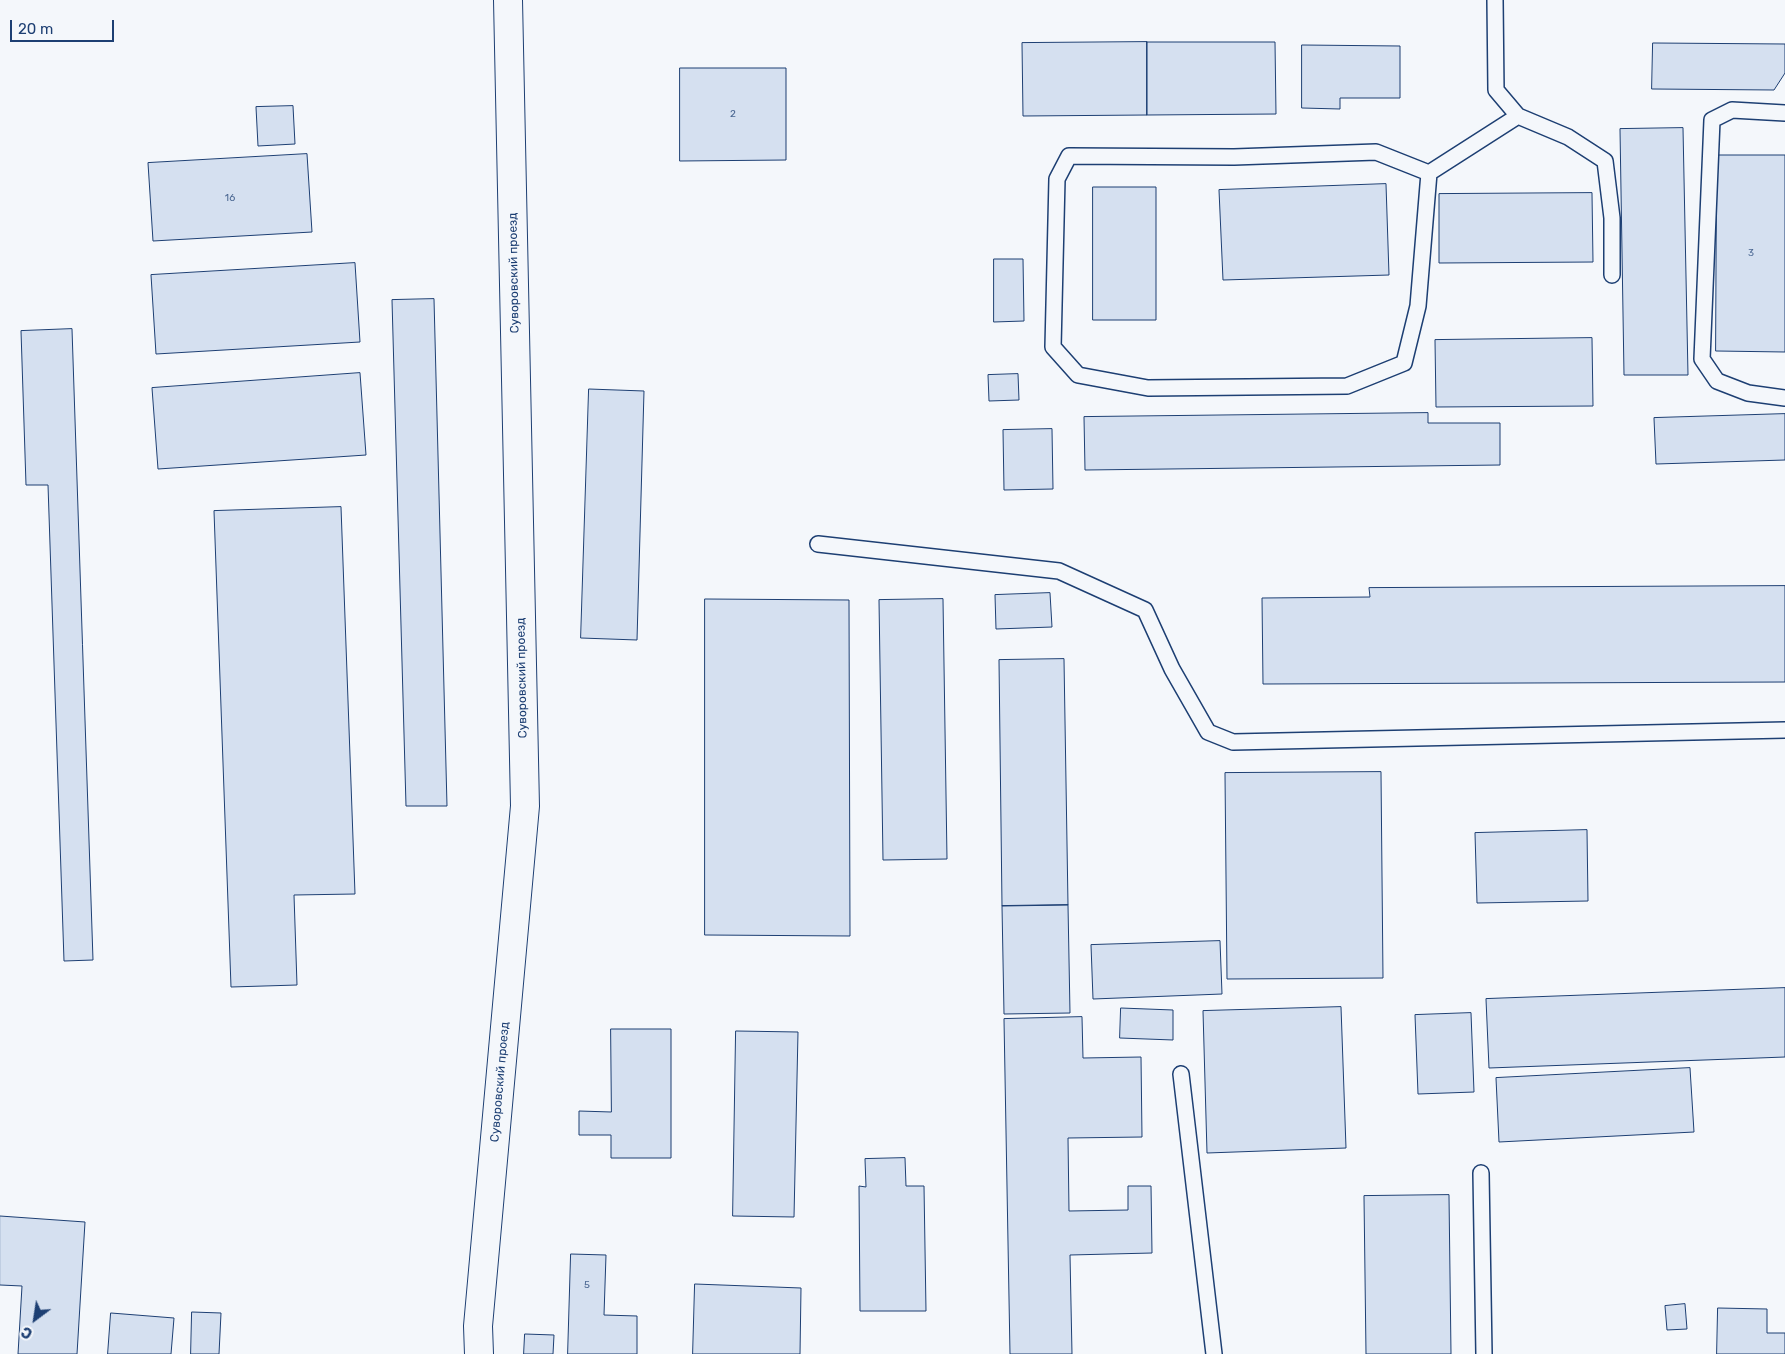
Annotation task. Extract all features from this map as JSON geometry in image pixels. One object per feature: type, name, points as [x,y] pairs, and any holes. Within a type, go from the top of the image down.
[{"type":"street","name":"Суворовский проезд","points":[[479,1354],[478,1326],[525,806],[508,0]]},
{"type":"lane","points":[[1494,0],[1496,90],[1518,116],[1568,137],[1605,161],[1612,218],[1612,276]]},
{"type":"lane","points":[[1785,113],[1732,110],[1712,120],[1702,359],[1717,381],[1748,393],[1785,398]]},
{"type":"lane","points":[[1429,173],[1518,116]]},
{"type":"lane","points":[[1376,152],[1429,173],[1418,306],[1404,363],[1347,386],[1148,388],[1078,375],[1053,347],[1057,179],[1069,156],[1234,157],[1376,152]]},
{"type":"lane","points":[[818,544],[1059,571],[1145,610],[1172,668],[1208,732],[1233,742],[1785,730]]},
{"type":"lane","points":[[1181,1074],[1214,1354]]},
{"type":"lane","points":[[1480,1173],[1484,1354]]},
{"type":"building","points":[[1147,42],[1147,115],[1023,116],[1022,43]]},
{"type":"building","points":[[1147,42],[1275,42],[1276,114],[1147,115]]},
{"type":"building","points":[[1653,43],[1785,44],[1785,73],[1774,90],[1652,89]]},
{"type":"building","points":[[1302,45],[1400,46],[1400,98],[1340,98],[1340,109],[1302,108]]},
{"type":"building","points":[[680,68],[786,68],[786,160],[680,161]]},
{"type":"building","points":[[293,106],[295,144],[258,146],[256,107]]},
{"type":"building","points":[[1683,128],[1688,375],[1624,375],[1620,129]]},
{"type":"building","points":[[307,154],[312,232],[153,241],[148,163]]},
{"type":"building","points":[[1717,155],[1785,155],[1785,352],[1716,351]]},
{"type":"building","points":[[1386,184],[1389,275],[1223,280],[1219,190]]},
{"type":"building","points":[[1093,187],[1156,187],[1156,320],[1093,320]]},
{"type":"building","points":[[1592,193],[1593,262],[1439,263],[1439,194]]},
{"type":"building","points":[[994,259],[1023,259],[1024,321],[994,322]]},
{"type":"building","points":[[355,263],[360,342],[156,354],[151,275]]},
{"type":"building","points":[[434,299],[447,806],[406,806],[392,300]]},
{"type":"building","points":[[72,329],[93,960],[64,961],[48,485],[26,485],[21,331]]},
{"type":"building","points":[[1592,338],[1593,406],[1436,407],[1435,340]]},
{"type":"building","points":[[360,373],[366,455],[158,469],[152,388]]},
{"type":"building","points":[[1018,374],[1019,400],[989,401],[988,375]]},
{"type":"building","points":[[589,389],[644,391],[637,640],[581,638]]},
{"type":"building","points":[[1428,413],[1428,423],[1500,423],[1500,465],[1085,470],[1084,417]]},
{"type":"building","points":[[1785,414],[1785,460],[1656,464],[1654,418]]},
{"type":"building","points":[[1052,429],[1053,489],[1004,490],[1003,430]]},
{"type":"building","points":[[341,507],[355,894],[294,895],[297,985],[231,987],[214,511]]},
{"type":"building","points":[[1785,586],[1785,682],[1263,684],[1262,598],[1370,597],[1369,588]]},
{"type":"building","points":[[1050,593],[1052,627],[996,629],[995,595]]},
{"type":"building","points":[[705,599],[849,600],[850,936],[705,935]]},
{"type":"building","points":[[943,599],[947,859],[883,860],[879,600]]},
{"type":"building","points":[[1064,659],[1068,905],[1002,906],[999,660]]},
{"type":"building","points":[[1381,772],[1383,978],[1227,979],[1225,773]]},
{"type":"building","points":[[1587,830],[1588,901],[1477,903],[1475,833]]},
{"type":"building","points":[[1068,905],[1070,1013],[1004,1014],[1002,906]]},
{"type":"building","points":[[1220,941],[1222,994],[1093,999],[1091,945]]},
{"type":"building","points":[[1785,988],[1785,1057],[1489,1068],[1486,999]]},
{"type":"building","points":[[1341,1007],[1346,1148],[1207,1153],[1203,1011]]},
{"type":"building","points":[[1121,1008],[1173,1010],[1173,1040],[1120,1038]]},
{"type":"building","points":[[1471,1013],[1474,1092],[1418,1094],[1415,1015]]},
{"type":"building","points":[[1082,1017],[1083,1058],[1141,1057],[1142,1137],[1068,1138],[1069,1211],[1128,1210],[1128,1186],[1151,1186],[1152,1253],[1070,1255],[1072,1354],[1010,1354],[1004,1019]]},
{"type":"building","points":[[611,1029],[671,1029],[671,1158],[611,1158],[611,1135],[579,1135],[579,1111],[611,1112]]},
{"type":"building","points":[[736,1031],[798,1032],[794,1217],[733,1216]]},
{"type":"building","points":[[1690,1068],[1694,1132],[1499,1142],[1496,1078]]},
{"type":"building","points":[[905,1158],[906,1186],[924,1186],[926,1311],[860,1311],[859,1186],[866,1187],[865,1159]]},
{"type":"building","points":[[1449,1195],[1451,1354],[1366,1354],[1364,1196]]},
{"type":"building","points":[[0,1216],[85,1222],[77,1354],[18,1354],[22,1286],[0,1285]]},
{"type":"building","points":[[571,1254],[606,1255],[604,1315],[637,1316],[637,1354],[568,1354]]},
{"type":"building","points":[[695,1284],[801,1288],[800,1354],[693,1354]]},
{"type":"building","points":[[1685,1304],[1687,1329],[1667,1330],[1665,1306]]},
{"type":"building","points":[[1718,1308],[1767,1309],[1767,1333],[1785,1333],[1785,1354],[1717,1354]]},
{"type":"building","points":[[192,1312],[221,1313],[219,1354],[191,1354]]},
{"type":"building","points":[[111,1313],[174,1318],[171,1354],[108,1354]]},
{"type":"building","points":[[525,1334],[554,1335],[553,1354],[524,1354]]}]
